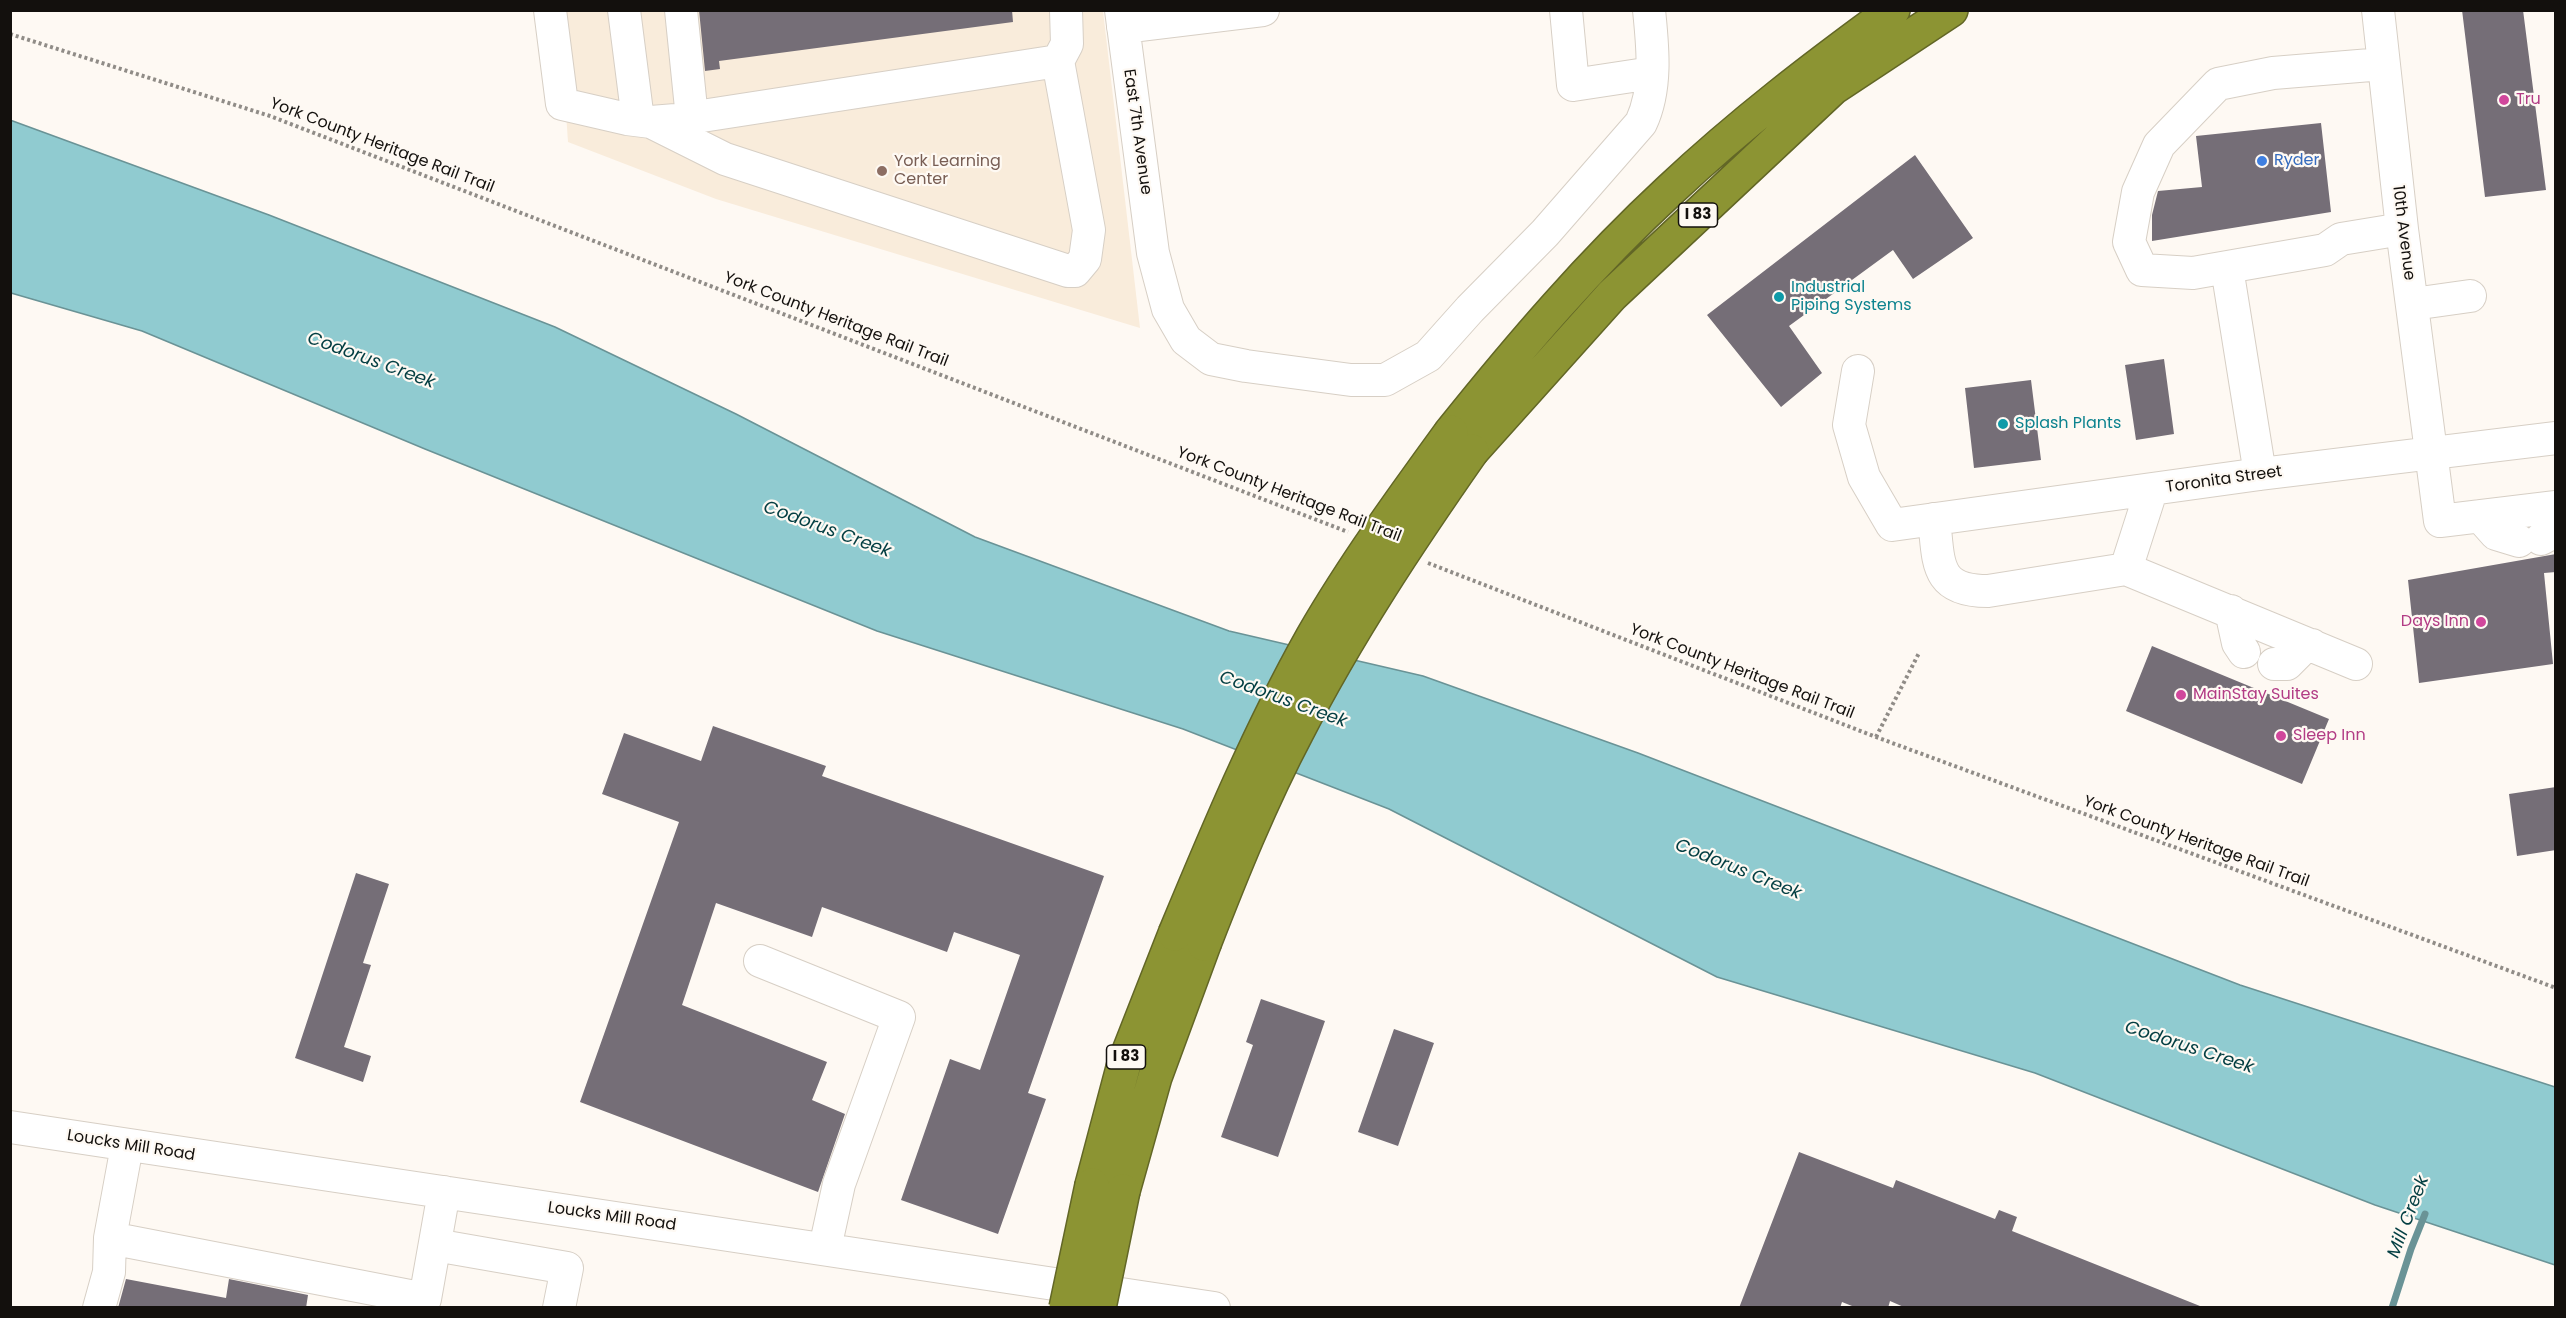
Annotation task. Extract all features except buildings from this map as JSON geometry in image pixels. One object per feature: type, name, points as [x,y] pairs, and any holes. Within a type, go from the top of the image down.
[{"type":"highway","name":"I 83","points":[[1462,441],[1511,357],[1572,288],[1671,189],[1783,93],[1893,10]]},
{"type":"highway","name":"I 83","points":[[1099,1308],[1107,1188],[1124,1064],[1189,939],[1236,787],[1269,719],[1314,636],[1401,501],[1612,295],[1833,88],[1951,10]]},
{"type":"highway","name":"I 83","points":[[1066,1308],[1107,1188]]},
{"type":"street","points":[[550,10],[562,104],[645,121],[725,159],[1068,271],[1075,271],[1085,259],[1089,230],[1058,61],[1067,44],[1065,10]]},
{"type":"street","points":[[624,10],[645,121]]},
{"type":"street","points":[[681,10],[692,118]]},
{"type":"street","points":[[1122,19],[1263,10]]},
{"type":"street","points":[[1566,10],[1573,85],[1652,73]]},
{"type":"street","name":"East 7th Avenue","points":[[1122,19],[1153,253],[1168,309],[1186,340],[1211,359],[1351,380],[1385,380],[1428,356],[1470,309],[1545,233],[1641,123],[1648,109],[1652,73],[1649,10]]},
{"type":"street","name":"10th Avenue","points":[[2378,10],[2402,229],[2440,521],[2480,516]]},
{"type":"street","points":[[645,121],[692,118],[1058,61]]},
{"type":"street","points":[[2383,64],[2273,73],[2218,84],[2159,145],[2138,192],[2129,242],[2142,270],[2193,273],[2325,249],[2341,239],[2402,229]]},
{"type":"street","points":[[2227,268],[2260,474]]},
{"type":"street","points":[[2413,304],[2470,296]]},
{"type":"street","name":"Toronita Street","points":[[1858,371],[1850,426],[1864,477],[1892,525],[2260,474],[2556,438]]},
{"type":"street","points":[[2126,568],[2151,490]]},
{"type":"street","points":[[2480,516],[2556,507]]},
{"type":"street","points":[[2480,516],[2496,534],[2538,537]]},
{"type":"street","points":[[1934,519],[1940,569],[1950,581],[1968,591],[1988,591],[2126,568],[2356,664]]},
{"type":"street","points":[[2231,612],[2238,643],[2244,652]]},
{"type":"street","points":[[2274,664],[2287,664],[2301,650],[2312,645]]},
{"type":"street","points":[[760,961],[899,1017],[839,1184],[825,1248]]},
{"type":"street","name":"Loucks Mill Road","points":[[10,1127],[1214,1308]]},
{"type":"street","points":[[99,1308],[109,1272],[110,1238],[128,1146]]},
{"type":"street","points":[[110,1238],[430,1303],[435,1245],[444,1192]]},
{"type":"street","points":[[435,1245],[567,1268],[560,1308]]},
{"type":"path","name":"York County Heritage Rail Trail","points":[[10,34],[270,116],[1352,533]]},
{"type":"path","name":"York County Heritage Rail Trail","points":[[1419,559],[1876,737],[2556,988]]},
{"type":"path","points":[[1876,737],[1919,653]]},
{"type":"shaded area","name":"York Learning Center","points":[[559,11],[1103,11],[1140,328],[716,199],[568,142]]},
{"type":"water","name":"Codorus Creek","points":[[10,120],[269,215],[555,327],[736,414],[975,537],[1229,631],[1423,676],[1638,753],[2240,985],[2555,1087],[2555,1265],[2375,1205],[2035,1073],[1717,977],[1389,809],[1183,729],[877,631],[425,449],[142,331],[11,293]]},
{"type":"waterway","name":"Mill Creek","points":[[2392,1308],[2425,1214]]},
{"type":"place","name":"Tru","points":[[2504,100]]},
{"type":"place","name":"Ryder","points":[[2262,161]]},
{"type":"place","name":"York Learning Center","points":[[882,171]]},
{"type":"place","name":"Industrial Piping Systems","points":[[1779,297]]},
{"type":"place","name":"Splash Plants","points":[[2003,424]]},
{"type":"place","name":"Days Inn","points":[[2481,622]]},
{"type":"place","name":"MainStay Suites","points":[[2181,695]]},
{"type":"place","name":"Sleep Inn","points":[[2281,736]]}]
